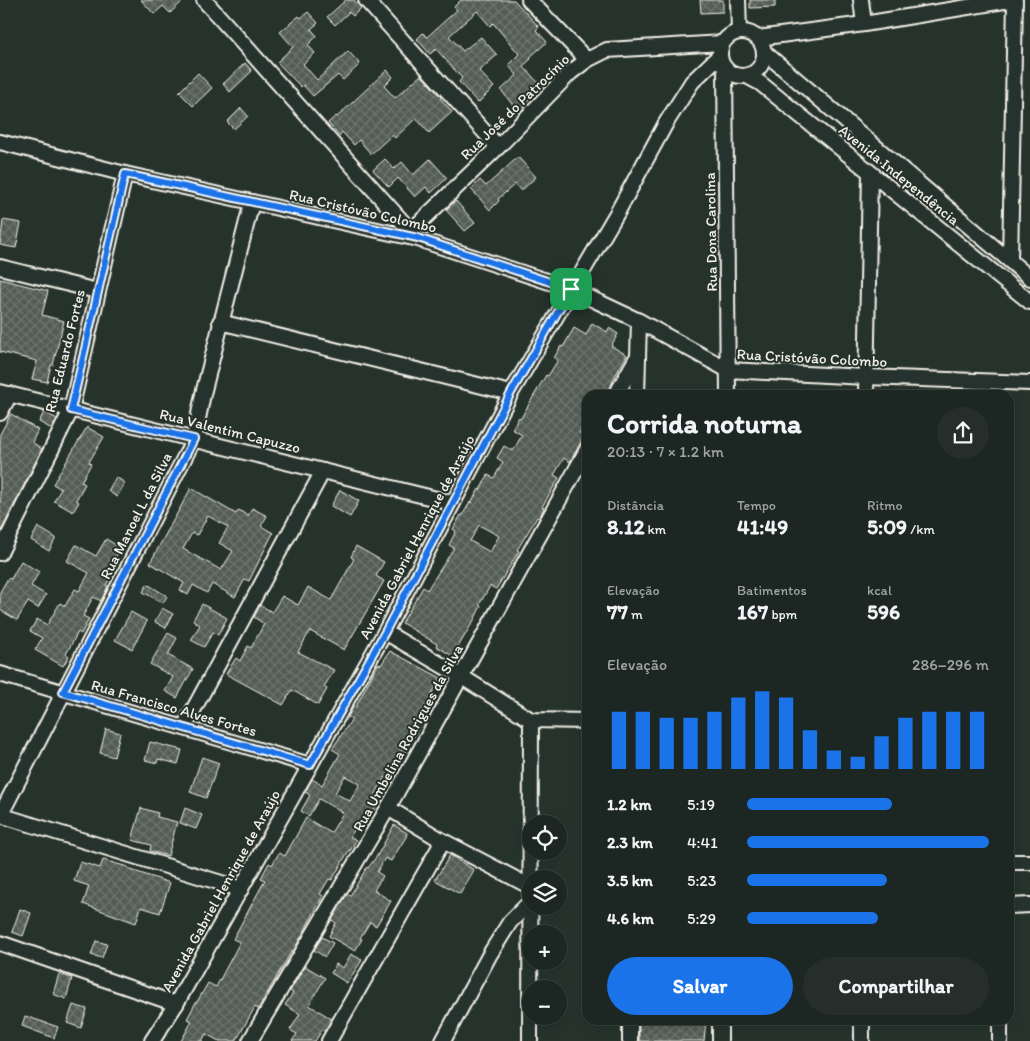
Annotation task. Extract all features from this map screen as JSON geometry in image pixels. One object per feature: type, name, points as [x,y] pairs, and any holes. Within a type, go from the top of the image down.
[{"type":"street","points":[[204,0],[414,235]]},
{"type":"street","points":[[366,0],[498,147]]},
{"type":"street","points":[[529,0],[587,60]]},
{"type":"street","points":[[738,0],[738,32]]},
{"type":"street","points":[[861,0],[864,24]]},
{"type":"street","points":[[758,38],[864,24],[1010,0]]},
{"type":"street","points":[[1010,262],[1015,0]]},
{"type":"street","points":[[738,32],[749,32],[758,38],[764,52],[760,67],[754,73],[747,76],[735,75],[725,68],[721,49],[729,36],[738,32]]},
{"type":"street","name":"Rua José do Patrocínio","points":[[414,235],[570,73],[587,60],[606,50],[721,49]]},
{"type":"street","name":"Avenida Gabriel Henrique de Araújo","points":[[152,1041],[176,1004],[385,632],[511,393],[617,213],[666,123],[692,82],[721,49]]},
{"type":"street","name":"Avenida Independência","points":[[764,52],[1030,278]]},
{"type":"street","name":"Rua Dona Carolina","points":[[725,68],[728,390]]},
{"type":"street","name":"Avenida Independência","points":[[747,76],[760,83],[1030,302]]},
{"type":"street","name":"Rua Cristóvão Colombo","points":[[0,142],[125,174],[414,235],[571,289],[639,321],[728,370],[866,377],[1010,389],[1030,383]]},
{"type":"street","points":[[866,390],[870,172]]},
{"type":"street","name":"Rua Eduardo Fortes","points":[[0,553],[71,410],[125,174]]},
{"type":"street","name":"Rua Manoel L da Silva","points":[[0,815],[194,439],[220,322],[252,202]]},
{"type":"street","points":[[0,267],[97,291]]},
{"type":"street","points":[[637,390],[639,321]]},
{"type":"street","points":[[220,322],[511,393]]},
{"type":"street","points":[[619,390],[638,356]]},
{"type":"street","points":[[0,413],[5,393]]},
{"type":"street","name":"Rua Valentim Capuzzo","points":[[5,393],[453,503]]},
{"type":"street","name":"Rua Umbelina Rodrigues da Silva","points":[[250,1041],[388,808],[582,459]]},
{"type":"street","points":[[184,727],[323,471]]},
{"type":"street","points":[[385,632],[531,720],[582,722]]},
{"type":"street","name":"Rua Francisco Alves Fortes","points":[[0,674],[310,765]]},
{"type":"street","points":[[531,720],[531,870]]},
{"type":"street","points":[[388,808],[522,882]]},
{"type":"street","points":[[0,815],[241,889]]},
{"type":"street","points":[[329,1041],[443,840]]},
{"type":"street","points":[[1014,862],[1030,862]]},
{"type":"street","points":[[1014,906],[1030,906]]},
{"type":"street","points":[[443,1041],[500,938],[510,922],[522,910]]},
{"type":"street","points":[[530,1041],[531,915]]},
{"type":"street","points":[[0,943],[176,1004]]},
{"type":"street","points":[[630,1025],[630,1041]]},
{"type":"street","points":[[720,1025],[720,1041]]},
{"type":"street","points":[[862,1025],[862,1041]]},
{"type":"street","points":[[1000,1025],[1000,1041]]},
{"type":"building","points":[[141,0],[184,0],[170,13],[163,6],[154,14]]},
{"type":"building","points":[[346,0],[354,0],[361,8],[353,16],[349,12],[335,25],[327,17]]},
{"type":"building","points":[[461,0],[514,0],[539,27],[536,30],[547,42],[523,66],[542,87],[525,103],[527,105],[519,113],[501,90],[517,75],[508,65],[519,54],[493,23],[490,26],[477,11],[449,36],[463,51],[481,37],[497,55],[479,71],[494,87],[478,103],[459,82],[462,78],[436,49],[430,54],[417,39],[423,33],[427,37],[457,10],[454,7]]},
{"type":"building","points":[[700,0],[723,0],[723,12],[701,13]]},
{"type":"building","points":[[750,0],[775,0],[775,7],[750,8]]},
{"type":"building","points":[[308,12],[318,23],[311,29],[317,36],[308,45],[315,53],[303,64],[317,80],[348,51],[360,64],[343,80],[338,75],[313,96],[303,85],[301,87],[277,62],[293,47],[280,32],[299,16],[301,18]]},
{"type":"building","points":[[245,63],[252,71],[230,92],[223,84]]},
{"type":"building","points":[[387,70],[393,77],[384,86],[395,98],[421,75],[452,112],[429,133],[416,118],[395,138],[392,135],[371,154],[359,140],[354,145],[342,132],[339,136],[328,123],[337,117]]},
{"type":"building","points":[[198,73],[212,88],[193,106],[179,92]]},
{"type":"building","points":[[241,108],[248,116],[234,129],[227,122]]},
{"type":"building","points":[[518,157],[536,177],[521,191],[515,184],[498,199],[499,201],[490,210],[471,189],[480,180],[486,186]]},
{"type":"building","points":[[385,159],[394,169],[402,162],[413,175],[430,159],[447,178],[431,193],[426,187],[415,197],[398,178],[389,187],[373,170]]},
{"type":"building","points":[[456,201],[475,223],[465,231],[446,210]]},
{"type":"building","points":[[3,220],[21,223],[16,248],[0,245]]},
{"type":"building","points":[[0,279],[48,291],[42,315],[64,321],[47,382],[32,379],[37,361],[0,352]]},
{"type":"building","points":[[592,323],[607,332],[609,328],[618,334],[611,346],[627,355],[609,390],[582,390],[582,428],[579,433],[582,435],[582,440],[570,462],[564,458],[554,475],[559,478],[542,507],[544,508],[539,518],[537,517],[517,550],[519,551],[496,589],[490,586],[479,605],[481,606],[458,647],[462,650],[458,657],[451,655],[436,646],[437,644],[402,623],[423,587],[427,590],[454,548],[449,545],[456,531],[453,529],[488,475],[494,478],[503,462],[497,458],[504,446],[513,451],[522,435],[512,429],[519,417],[521,418],[546,375],[548,376],[558,360],[554,358],[574,328],[586,335]],"holes":[[[479,525],[499,536],[490,552],[470,541]]]},
{"type":"building","points":[[44,412],[57,419],[52,429],[39,422]]},
{"type":"building","points":[[11,414],[38,430],[32,442],[42,449],[0,533],[0,434]]},
{"type":"building","points":[[87,427],[104,437],[89,462],[91,464],[81,482],[85,484],[76,500],[79,502],[73,512],[54,501],[61,489],[53,484]]},
{"type":"building","points":[[116,477],[125,483],[117,497],[108,491]]},
{"type":"building","points":[[191,488],[236,514],[239,510],[248,516],[252,508],[267,516],[261,526],[273,533],[249,581],[245,579],[235,597],[212,584],[207,593],[193,585],[188,595],[180,590],[184,583],[150,563]],"holes":[[[208,516],[228,527],[219,543],[233,551],[221,570],[183,549],[192,533],[197,535]]]},
{"type":"building","points":[[340,490],[359,501],[350,517],[331,506]]},
{"type":"building","points":[[38,527],[56,538],[49,551],[31,540]]},
{"type":"building","points":[[106,539],[121,548],[112,563],[117,566],[106,585],[108,586],[101,601],[93,597],[83,616],[89,619],[81,634],[78,632],[66,654],[69,656],[63,666],[35,650],[42,638],[30,631],[37,619],[47,625],[60,603],[65,606],[75,589],[79,591],[89,573],[67,561],[76,545],[96,556]]},
{"type":"building","points":[[356,546],[384,562],[376,576],[384,581],[344,650],[310,631],[298,652],[334,670],[324,687],[327,689],[318,705],[292,690],[283,705],[226,674],[236,658],[240,661],[248,646],[251,648],[264,624],[254,617],[260,605],[272,612],[282,596],[298,605],[308,587],[331,600],[354,559],[351,557]]},
{"type":"building","points":[[21,561],[39,572],[31,586],[46,595],[38,608],[28,602],[17,620],[0,610],[0,592],[8,578],[11,579]]},
{"type":"building","points":[[147,584],[167,596],[163,603],[143,592]]},
{"type":"building","points":[[202,604],[227,618],[218,635],[213,632],[204,647],[191,640],[200,625],[193,620]]},
{"type":"building","points":[[162,608],[173,614],[166,628],[155,622]]},
{"type":"building","points":[[131,612],[147,621],[132,649],[115,640]]},
{"type":"building","points":[[168,633],[177,638],[168,655],[193,669],[177,698],[165,691],[173,677],[150,664]]},
{"type":"building","points":[[390,651],[441,678],[431,695],[436,697],[430,708],[426,706],[415,725],[419,727],[405,752],[402,750],[392,767],[396,769],[390,780],[385,777],[375,795],[380,798],[366,826],[359,822],[350,837],[356,840],[332,880],[329,879],[320,894],[323,896],[293,952],[291,952],[258,1009],[255,1007],[236,1041],[219,1041],[206,1034],[202,1041],[181,1041],[192,1021],[187,1019],[196,1002],[208,983],[216,987],[240,942],[233,939],[265,880],[261,878],[269,863],[272,865],[279,853],[285,856],[306,818],[331,833],[343,813],[319,799],[309,816],[301,811],[310,795],[305,792],[312,779],[322,785],[340,754],[332,749],[352,719],[348,717],[353,707],[355,708],[378,664],[381,665]],"holes":[[[345,776],[360,784],[350,801],[335,793]]]},
{"type":"building","points":[[106,729],[120,733],[114,757],[100,753]]},
{"type":"building","points":[[150,742],[182,750],[178,764],[158,759],[157,763],[145,760]]},
{"type":"building","points":[[202,757],[219,763],[206,798],[190,792]]},
{"type":"building","points":[[141,808],[158,813],[157,817],[177,822],[168,856],[150,851],[151,845],[132,840]]},
{"type":"building","points":[[185,808],[202,815],[196,829],[180,823]]},
{"type":"building","points":[[394,825],[407,833],[406,837],[391,861],[385,858],[377,872],[383,876],[374,890],[391,901],[376,926],[370,922],[360,938],[362,939],[355,951],[329,936],[336,923],[332,920],[347,894],[350,896],[367,867],[377,856]]},
{"type":"building","points":[[450,855],[474,870],[460,894],[435,880]]},
{"type":"building","points":[[103,860],[170,883],[160,913],[141,907],[136,923],[83,904],[89,886],[74,881],[80,862],[100,868]]},
{"type":"building","points":[[20,909],[31,913],[23,936],[12,932]]},
{"type":"building","points":[[322,937],[333,943],[325,957],[314,950]]},
{"type":"building","points":[[96,941],[107,944],[102,958],[91,955]]},
{"type":"building","points":[[351,954],[362,960],[347,983],[331,973],[336,964],[343,968]]},
{"type":"building","points":[[305,966],[325,978],[309,1005],[332,1019],[325,1031],[322,1030],[315,1041],[292,1041],[297,1034],[290,1030],[300,1014],[285,1005],[293,993],[290,991]]},
{"type":"building","points":[[59,974],[72,978],[66,999],[53,994]]},
{"type":"building","points":[[73,1005],[87,1009],[81,1028],[67,1023]]},
{"type":"building","points":[[25,1016],[58,1027],[54,1038],[22,1026]]},
{"type":"building","points":[[639,1025],[706,1025],[704,1041],[639,1041]]},
{"type":"route","points":[[125,174],[418,238],[571,289],[511,393],[385,632],[310,765],[63,692],[194,439],[71,410],[125,174]]}]
